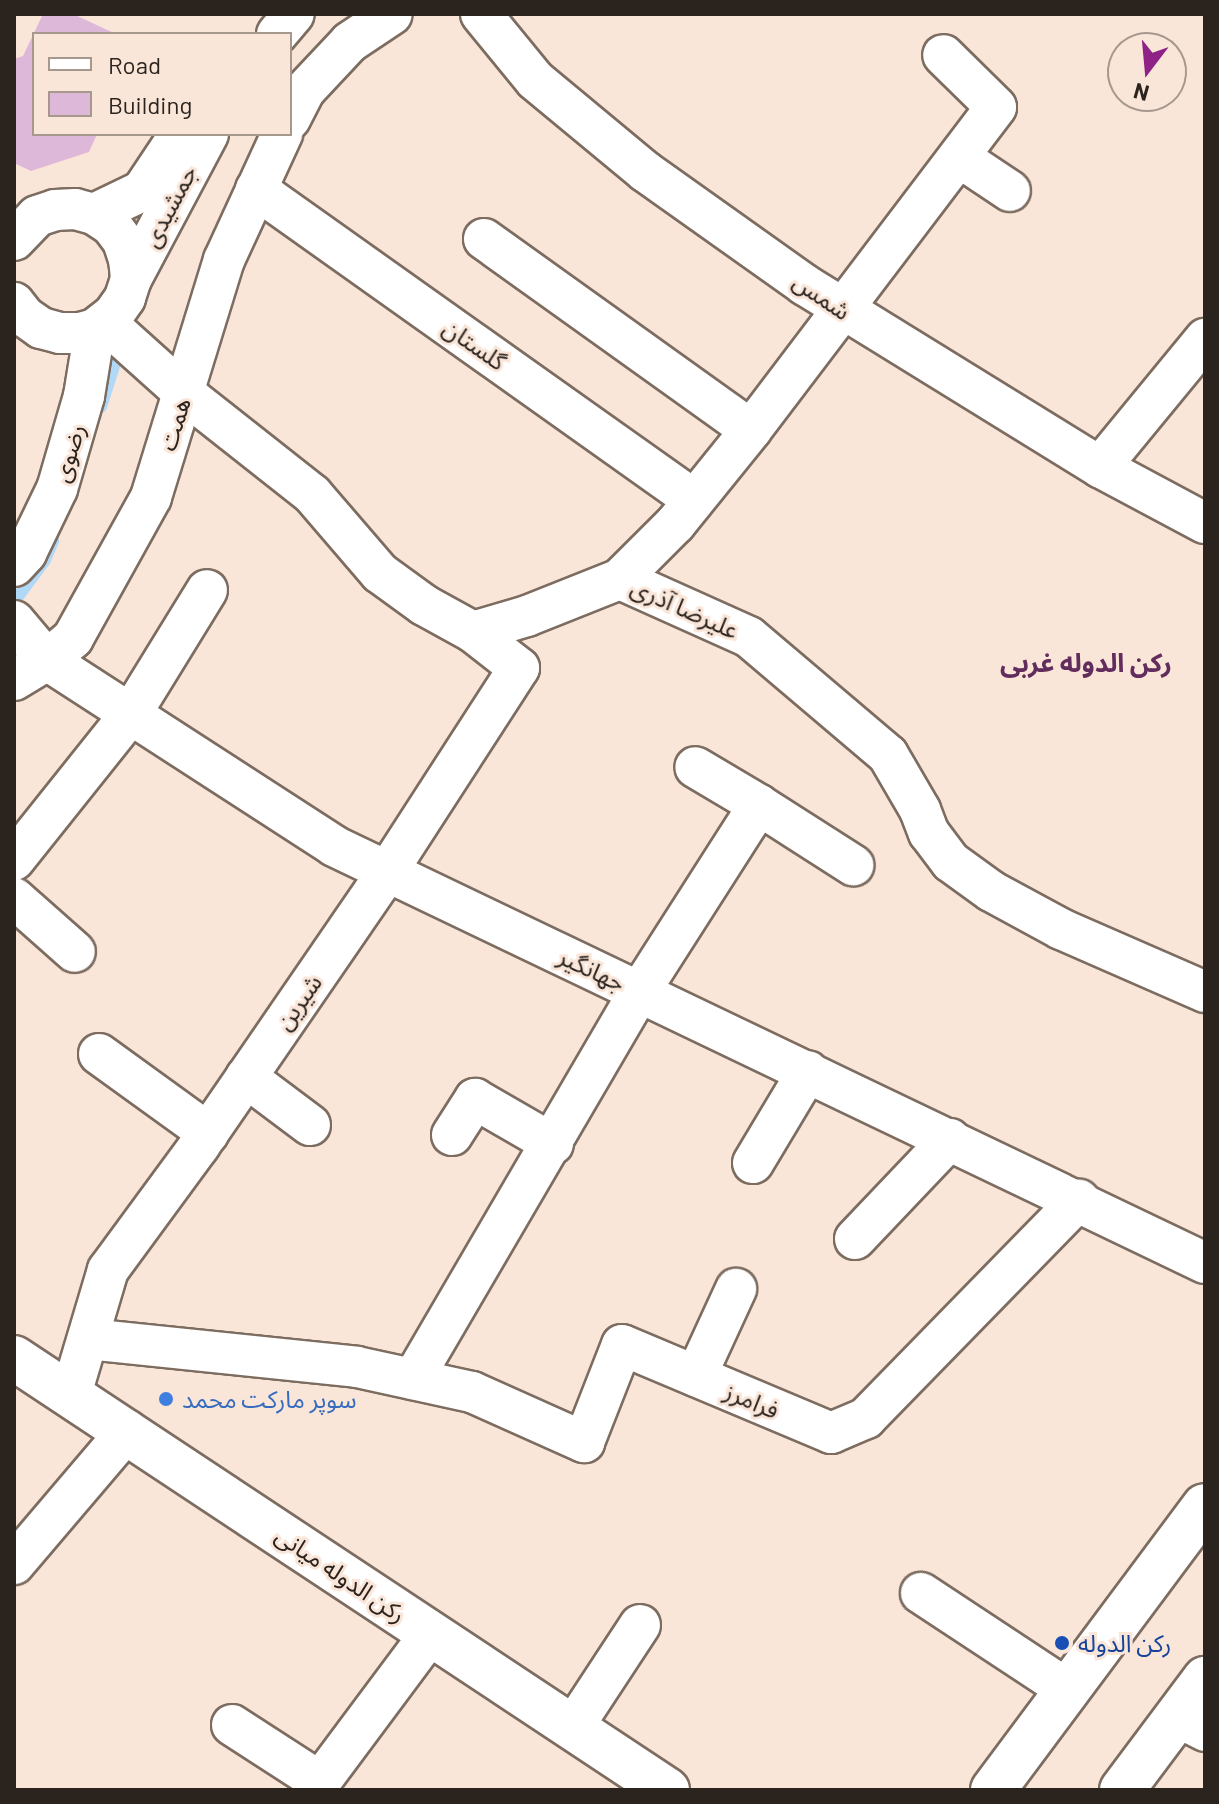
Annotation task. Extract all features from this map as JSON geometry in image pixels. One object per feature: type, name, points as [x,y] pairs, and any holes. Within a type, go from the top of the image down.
[{"type":"main road","name":"رکن الدوله میانی","points":[[14,1358],[667,1790]]},
{"type":"main road","points":[[993,1790],[1205,1506]]},
{"type":"main road","points":[[1159,1571],[1176,1562],[1205,1564]]},
{"type":"main road","points":[[1122,1790],[1191,1723],[1205,1679]]},
{"type":"street","points":[[250,32],[265,14]]},
{"type":"street","points":[[279,32],[294,14]]},
{"type":"street","points":[[292,115],[304,91],[350,42],[392,14]]},
{"type":"street","name":"شمس","points":[[481,14],[535,80],[646,172],[843,312],[1100,467],[1205,523]]},
{"type":"street","points":[[620,579],[694,500],[751,430],[996,107],[943,55]]},
{"type":"street","name":"جمشیدی","points":[[94,214],[142,191],[179,136]]},
{"type":"street","name":"جمشیدی","points":[[100,325],[125,298],[131,279],[207,136]]},
{"type":"street","name":"همت","points":[[31,670],[73,638],[151,497],[224,260],[281,136]]},
{"type":"street","points":[[959,157],[1010,191]]},
{"type":"street","name":"گلستان","points":[[256,189],[694,500]]},
{"type":"street","points":[[16,231],[37,216],[55,210],[75,209],[94,214],[111,225],[123,241],[131,279]]},
{"type":"street","points":[[484,239],[751,430]]},
{"type":"street","points":[[14,303],[25,317],[41,328],[60,333],[100,325],[312,494],[380,573],[424,605],[473,632]]},
{"type":"street","name":"رضوی","points":[[14,566],[26,553],[57,489],[84,396],[100,325]]},
{"type":"street","points":[[1100,467],[1205,339]]},
{"type":"street","name":"علیرضا آذری","points":[[473,632],[527,616],[620,579],[674,600],[749,637],[888,755],[920,810],[929,833],[951,862],[991,891],[1061,929],[1205,992]]},
{"type":"street","points":[[14,860],[132,712],[207,590]]},
{"type":"street","name":"جهانگیر","points":[[14,621],[31,670],[132,712],[334,846],[1079,1200],[1205,1263]]},
{"type":"street","name":"شیرین","points":[[71,1394],[108,1270],[208,1133],[387,872],[519,668],[473,632]]},
{"type":"street","points":[[695,767],[853,865]]},
{"type":"street","points":[[413,1379],[640,991],[759,805]]},
{"type":"street","points":[[14,898],[75,952]]},
{"type":"street","points":[[99,1054],[208,1133]]},
{"type":"street","points":[[753,1163],[808,1071]]},
{"type":"street","points":[[246,1077],[310,1125]]},
{"type":"street","points":[[452,1135],[475,1099],[553,1144]]},
{"type":"street","points":[[855,1239],[950,1139]]},
{"type":"street","name":"فرامرز","points":[[88,1339],[357,1367],[472,1392],[584,1442],[622,1345],[831,1433],[866,1418],[1079,1200]]},
{"type":"street","points":[[696,1376],[736,1289]]},
{"type":"street","points":[[14,1564],[127,1431]]},
{"type":"street","points":[[921,1593],[1068,1690]]},
{"type":"street","points":[[573,1727],[640,1625]]},
{"type":"street","points":[[232,1725],[317,1786],[431,1633]]},
{"type":"building","points":[[43,14],[73,14],[112,32],[34,32]]},
{"type":"building","points":[[32,37],[32,136],[96,136],[89,152],[31,171],[14,163],[14,59],[23,56]]},
{"type":"waterway","points":[[101,407],[121,344]]},
{"type":"waterway","points":[[14,602],[45,560],[53,541]]},
{"type":"place","name":"سوپر مارکت محمد","points":[[166,1399]]},
{"type":"place","name":"رکن الدوله","points":[[1062,1643]]},
{"type":"district","name":"رکن الدوله غربی","points":[[1086,662]]}]
